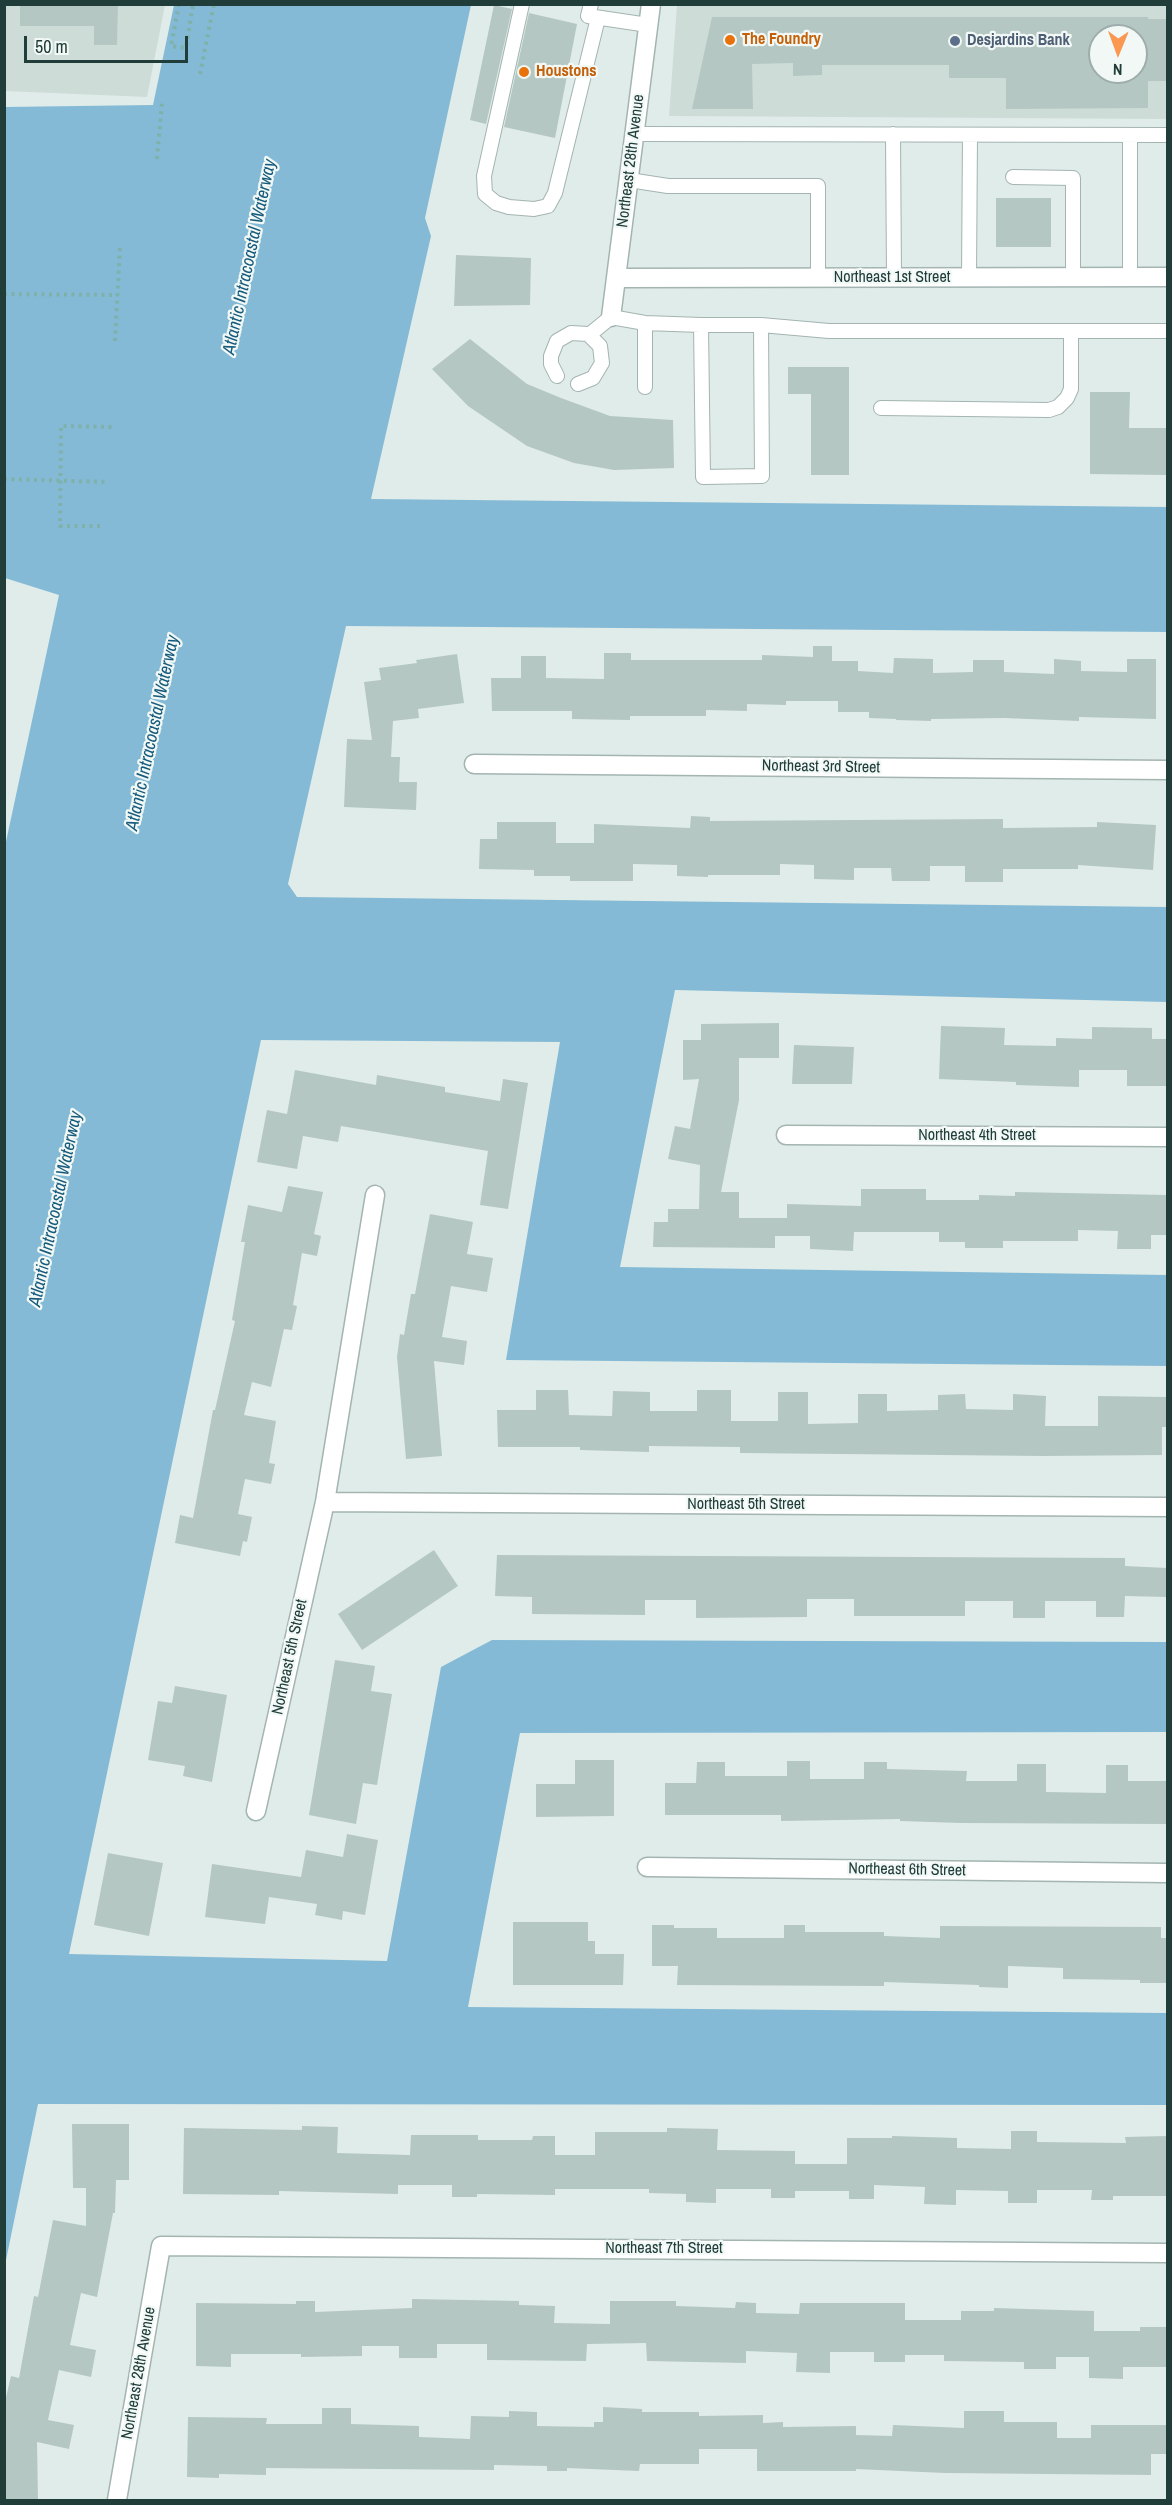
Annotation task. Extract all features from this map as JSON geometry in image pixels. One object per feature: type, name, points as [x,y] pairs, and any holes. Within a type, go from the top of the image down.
[{"type":"street","name":"Northeast 28th Avenue","points":[[611,317],[651,4]]},
{"type":"street","name":"Northeast 1st Street","points":[[617,278],[1167,277]]},
{"type":"street","name":"Northeast 3rd Street","points":[[474,764],[1167,770]]},
{"type":"street","name":"Northeast 4th Street","points":[[786,1135],[1167,1137]]},
{"type":"street","name":"Northeast 5th Street","points":[[256,1811],[325,1502],[375,1195]]},
{"type":"street","name":"Northeast 5th Street","points":[[325,1502],[1167,1507]]},
{"type":"street","name":"Northeast 6th Street","points":[[647,1867],[1167,1874]]},
{"type":"street","name":"Northeast 28th Avenue","points":[[117,2500],[161,2246]]},
{"type":"street","name":"Northeast 7th Street","points":[[161,2246],[1167,2253]]},
{"type":"lane","points":[[522,4],[484,176],[485,194],[496,203],[509,207],[534,209],[548,206],[555,193],[598,18]]},
{"type":"lane","points":[[591,4],[588,16],[648,25]]},
{"type":"lane","points":[[635,134],[1167,135]]},
{"type":"lane","points":[[893,135],[894,278]]},
{"type":"lane","points":[[969,278],[970,135]]},
{"type":"lane","points":[[1130,135],[1130,277]]},
{"type":"lane","points":[[1013,177],[1073,178],[1073,277]]},
{"type":"lane","points":[[629,180],[668,186],[818,186],[818,278]]},
{"type":"lane","points":[[589,335],[611,317],[645,323],[761,325],[829,331],[1167,332]]},
{"type":"lane","points":[[645,323],[645,387]]},
{"type":"lane","points":[[701,325],[704,477],[762,476],[761,325]]},
{"type":"lane","points":[[880,408],[1049,410],[1067,398],[1071,389],[1071,331]]},
{"type":"lane","points":[[557,376],[551,364],[551,356],[557,341],[571,333],[579,332],[589,335],[600,346],[602,363],[593,378],[578,384]]},
{"type":"path","points":[[179,4],[171,46],[186,48],[193,4]]},
{"type":"path","points":[[200,74],[213,4]]},
{"type":"path","points":[[157,159],[162,103]]},
{"type":"path","points":[[115,341],[120,247]]},
{"type":"path","points":[[4,294],[118,295]]},
{"type":"path","points":[[100,526],[60,526],[61,426],[114,427]]},
{"type":"path","points":[[4,479],[108,482]]},
{"type":"shaded area","points":[[5,5],[165,5],[147,97],[5,91]]},
{"type":"shaded area","points":[[677,5],[1167,5],[1167,119],[669,116]]},
{"type":"water","name":"Atlantic Intracoastal Waterway","points":[[174,5],[471,5],[425,218],[431,236],[371,499],[1167,507],[1167,632],[346,626],[288,884],[297,897],[1167,907],[1167,1002],[675,990],[620,1267],[1167,1275],[1167,1366],[506,1360],[560,1042],[261,1040],[69,1954],[387,1961],[441,1667],[492,1640],[1167,1642],[1167,1732],[520,1733],[468,2007],[1167,2013],[1167,2105],[38,2104],[5,2265],[4,851],[59,595],[5,578],[5,107],[153,105]]},
{"type":"building","points":[[20,4],[118,4],[117,45],[94,45],[94,26],[20,26]]},
{"type":"building","points":[[494,5],[512,9],[486,124],[470,120]]},
{"type":"building","points":[[529,13],[577,24],[555,138],[504,127]]},
{"type":"building","points":[[712,17],[1148,17],[1148,19],[1167,19],[1167,81],[1148,81],[1148,24],[1088,24],[1088,84],[1148,84],[1148,108],[1006,109],[1006,78],[949,78],[949,65],[822,65],[822,75],[793,76],[793,63],[752,64],[753,109],[692,109]]},
{"type":"building","points":[[996,198],[1051,198],[1051,247],[996,247]]},
{"type":"building","points":[[456,255],[531,258],[530,305],[454,306]]},
{"type":"building","points":[[470,339],[527,384],[561,398],[610,416],[673,420],[674,468],[614,470],[574,463],[527,446],[468,406],[432,369]]},
{"type":"building","points":[[788,367],[849,367],[849,475],[811,475],[811,394],[788,394]]},
{"type":"building","points":[[1090,392],[1130,392],[1129,428],[1167,428],[1167,475],[1090,474]]},
{"type":"building","points":[[813,646],[832,646],[832,661],[858,661],[858,671],[893,673],[894,658],[933,659],[933,673],[973,672],[973,660],[1004,660],[1004,672],[1054,674],[1054,659],[1081,661],[1081,671],[1127,672],[1127,659],[1156,659],[1156,719],[1079,717],[1079,721],[1004,718],[896,720],[869,718],[869,712],[838,712],[838,701],[786,701],[786,705],[747,704],[747,711],[706,710],[706,716],[630,716],[630,720],[572,719],[572,711],[492,711],[491,678],[521,678],[521,656],[546,656],[546,678],[604,679],[604,653],[631,653],[631,660],[762,660],[762,655],[813,657]]},
{"type":"building","points":[[457,654],[464,703],[418,709],[419,718],[393,721],[391,757],[400,757],[399,782],[417,782],[416,810],[344,807],[347,739],[372,740],[364,682],[381,680],[379,668]]},
{"type":"building","points":[[691,816],[710,817],[710,821],[1003,819],[1003,828],[1097,827],[1097,822],[1156,825],[1153,870],[1078,865],[1078,869],[1003,869],[1003,882],[965,882],[965,866],[930,866],[930,881],[892,881],[891,868],[854,868],[854,880],[814,879],[814,865],[780,864],[780,875],[708,875],[708,877],[677,876],[677,865],[633,864],[633,881],[570,881],[570,876],[534,876],[534,870],[479,869],[480,839],[497,839],[497,822],[556,822],[556,843],[594,843],[594,824],[690,828]]},
{"type":"building","points":[[779,1023],[779,1058],[739,1058],[739,1100],[721,1192],[739,1192],[739,1218],[787,1218],[787,1204],[861,1206],[861,1189],[926,1189],[926,1200],[979,1200],[979,1195],[1015,1196],[1015,1192],[1167,1195],[1167,1235],[1151,1235],[1151,1249],[1117,1249],[1118,1231],[1078,1230],[1078,1241],[1003,1241],[1003,1248],[965,1248],[965,1242],[939,1242],[939,1232],[854,1232],[853,1251],[810,1249],[810,1236],[775,1236],[775,1248],[653,1247],[654,1222],[668,1222],[668,1209],[699,1209],[700,1165],[668,1159],[675,1126],[690,1129],[699,1079],[683,1080],[683,1040],[701,1040],[701,1024]]},
{"type":"building","points":[[941,1026],[1005,1028],[1004,1045],[1056,1046],[1056,1038],[1092,1039],[1092,1027],[1152,1028],[1152,1039],[1167,1039],[1167,1086],[1127,1086],[1127,1070],[1079,1070],[1079,1087],[939,1079]]},
{"type":"building","points":[[794,1045],[854,1047],[852,1084],[792,1084]]},
{"type":"building","points":[[295,1070],[376,1085],[377,1075],[445,1087],[445,1092],[500,1101],[503,1079],[528,1083],[508,1209],[480,1205],[488,1151],[341,1126],[338,1142],[303,1136],[297,1169],[257,1162],[267,1110],[287,1114]]},
{"type":"building","points":[[288,1186],[323,1192],[314,1234],[321,1236],[317,1256],[302,1253],[293,1305],[297,1306],[292,1330],[284,1329],[271,1387],[252,1382],[244,1415],[276,1421],[269,1463],[275,1464],[271,1484],[245,1479],[238,1514],[252,1517],[247,1542],[243,1541],[240,1556],[175,1543],[180,1515],[193,1518],[213,1410],[215,1410],[235,1321],[232,1320],[245,1242],[241,1242],[248,1205],[282,1212]]},
{"type":"building","points":[[430,1214],[473,1222],[467,1254],[493,1258],[487,1292],[451,1286],[442,1337],[467,1341],[464,1365],[434,1361],[442,1456],[406,1459],[397,1357],[400,1334],[404,1335],[411,1294],[415,1294]]},
{"type":"building","points":[[536,1390],[568,1390],[569,1415],[612,1416],[613,1391],[650,1392],[650,1411],[697,1411],[697,1390],[731,1390],[731,1421],[778,1421],[778,1392],[808,1392],[808,1424],[858,1423],[858,1394],[887,1394],[887,1411],[938,1410],[938,1395],[965,1394],[966,1409],[1013,1410],[1013,1394],[1046,1396],[1045,1426],[1098,1426],[1098,1396],[1167,1397],[1167,1427],[1162,1427],[1162,1455],[740,1453],[740,1447],[649,1446],[649,1452],[580,1450],[580,1447],[498,1447],[497,1410],[536,1410]]},
{"type":"building","points":[[434,1550],[458,1586],[362,1650],[338,1614]]},
{"type":"building","points":[[497,1555],[1125,1558],[1125,1566],[1167,1568],[1167,1597],[1125,1596],[1124,1617],[1096,1617],[1096,1601],[1045,1601],[1045,1618],[1013,1618],[1013,1601],[965,1601],[965,1616],[854,1616],[854,1599],[807,1599],[807,1617],[696,1618],[696,1600],[645,1600],[645,1615],[532,1614],[532,1597],[495,1596]]},
{"type":"building","points":[[335,1660],[375,1666],[371,1691],[392,1694],[377,1785],[363,1783],[356,1824],[309,1815]]},
{"type":"building","points":[[175,1686],[227,1695],[212,1782],[183,1776],[185,1766],[148,1760],[158,1701],[172,1703]]},
{"type":"building","points":[[575,1760],[614,1760],[614,1816],[536,1817],[536,1784],[575,1784]]},
{"type":"building","points":[[787,1761],[810,1761],[810,1779],[864,1779],[864,1762],[887,1762],[887,1769],[967,1771],[966,1781],[1017,1781],[1017,1764],[1046,1764],[1046,1792],[1106,1793],[1106,1765],[1128,1765],[1128,1781],[1167,1781],[1167,1824],[961,1823],[900,1821],[900,1819],[781,1821],[781,1815],[665,1815],[665,1783],[696,1783],[697,1762],[725,1762],[725,1776],[787,1776]]},
{"type":"building","points":[[347,1834],[378,1840],[365,1915],[343,1911],[342,1920],[315,1915],[317,1904],[269,1897],[265,1924],[205,1917],[212,1864],[301,1877],[306,1850],[343,1857]]},
{"type":"building","points":[[108,1853],[163,1863],[149,1936],[94,1925]]},
{"type":"building","points":[[513,1922],[588,1922],[588,1941],[595,1941],[595,1954],[624,1954],[623,1985],[513,1985]]},
{"type":"building","points":[[652,1925],[674,1925],[674,1928],[717,1928],[717,1938],[784,1938],[784,1925],[805,1925],[805,1932],[884,1932],[884,1936],[940,1938],[940,1926],[1161,1927],[1161,1938],[1167,1938],[1167,1983],[1140,1983],[1140,1980],[1063,1979],[1063,1968],[1008,1966],[1008,1988],[884,1982],[884,1986],[677,1985],[678,1966],[652,1966]]},
{"type":"building","points":[[72,2124],[129,2124],[129,2180],[116,2180],[115,2213],[113,2213],[97,2297],[81,2293],[70,2345],[96,2350],[91,2377],[59,2370],[48,2420],[74,2425],[69,2449],[37,2442],[38,2500],[4,2500],[4,2406],[11,2376],[19,2378],[34,2296],[38,2297],[53,2220],[86,2226],[86,2188],[73,2188]]},
{"type":"building","points":[[302,2126],[338,2127],[337,2153],[410,2155],[411,2135],[478,2135],[478,2140],[532,2140],[533,2136],[555,2136],[555,2155],[595,2155],[595,2132],[667,2132],[667,2128],[718,2129],[717,2150],[795,2151],[795,2164],[847,2164],[847,2138],[892,2138],[892,2136],[957,2138],[957,2148],[1011,2149],[1011,2131],[1037,2131],[1037,2142],[1126,2143],[1125,2137],[1167,2136],[1167,2196],[1113,2196],[1113,2200],[1091,2200],[1092,2190],[1037,2190],[1037,2203],[1008,2203],[1008,2191],[956,2190],[956,2205],[924,2204],[925,2187],[874,2185],[874,2199],[849,2199],[849,2191],[795,2191],[795,2198],[771,2198],[771,2189],[716,2189],[716,2203],[686,2202],[686,2194],[649,2193],[649,2189],[555,2189],[555,2195],[477,2194],[477,2197],[452,2197],[452,2185],[398,2185],[398,2194],[279,2191],[279,2195],[183,2194],[184,2128],[302,2130]]},
{"type":"building","points":[[412,2299],[519,2301],[519,2305],[555,2306],[554,2323],[610,2324],[610,2301],[676,2301],[676,2306],[735,2308],[736,2302],[756,2303],[756,2313],[799,2314],[800,2303],[905,2303],[905,2320],[961,2320],[961,2311],[994,2311],[994,2308],[1094,2311],[1094,2331],[1140,2331],[1140,2327],[1167,2327],[1167,2367],[1123,2367],[1123,2379],[1089,2378],[1089,2357],[1056,2357],[1056,2369],[1024,2369],[1024,2362],[944,2361],[944,2355],[905,2355],[905,2362],[874,2362],[874,2352],[830,2352],[830,2373],[796,2372],[797,2353],[746,2351],[746,2363],[647,2361],[646,2343],[587,2344],[586,2361],[487,2360],[487,2344],[437,2344],[437,2358],[399,2358],[399,2346],[362,2346],[362,2356],[301,2357],[301,2354],[231,2354],[231,2367],[196,2366],[196,2303],[296,2304],[296,2301],[315,2301],[315,2312],[412,2308]]},
{"type":"building","points":[[603,2407],[642,2409],[642,2412],[699,2412],[699,2416],[763,2415],[763,2423],[783,2422],[783,2427],[856,2426],[856,2435],[892,2436],[893,2425],[964,2428],[964,2411],[1004,2411],[1004,2422],[1057,2422],[1057,2438],[1091,2438],[1091,2425],[1167,2425],[1167,2454],[1151,2454],[1151,2475],[945,2473],[856,2469],[856,2471],[757,2471],[757,2449],[699,2449],[699,2464],[640,2464],[639,2471],[567,2468],[567,2471],[547,2471],[547,2466],[494,2465],[494,2470],[266,2468],[266,2475],[219,2474],[219,2478],[187,2477],[188,2417],[267,2418],[266,2424],[322,2424],[322,2408],[351,2408],[351,2424],[419,2426],[419,2437],[470,2439],[471,2416],[509,2417],[509,2411],[537,2412],[537,2426],[594,2427],[594,2422],[603,2422]]},
{"type":"place","name":"The Foundry","points":[[730,40]]},
{"type":"place","name":"Desjardins Bank","points":[[955,41]]},
{"type":"place","name":"Houstons","points":[[524,72]]}]
